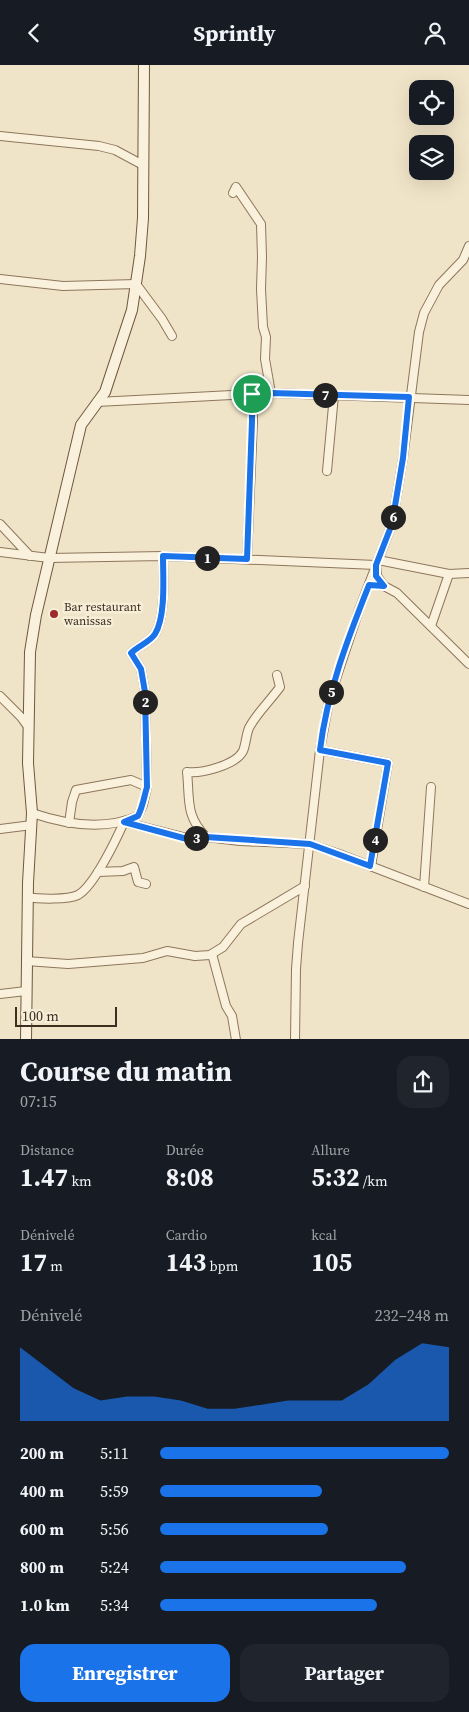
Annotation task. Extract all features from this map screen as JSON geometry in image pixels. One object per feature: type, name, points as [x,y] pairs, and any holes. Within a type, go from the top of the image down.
[{"type":"main road","points":[[26,1039],[27,897],[32,825],[28,763],[30,652],[36,615],[81,425],[105,392],[126,329],[136,284],[143,218],[144,65]]},
{"type":"street","points":[[0,136],[99,146],[115,150],[143,165]]},
{"type":"street","points":[[233,193],[236,187],[261,224],[263,327],[266,337],[266,368],[271,393]]},
{"type":"street","points":[[295,1039],[296,969],[320,750],[328,699],[392,524],[403,458],[409,397],[419,332],[424,313],[440,285],[466,257],[469,246]]},
{"type":"street","points":[[0,279],[63,287],[136,284],[172,336]]},
{"type":"street","points":[[98,402],[271,393],[469,399]]},
{"type":"street","points":[[247,559],[252,394]]},
{"type":"street","points":[[327,471],[334,395]]},
{"type":"street","points":[[0,524],[30,556]]},
{"type":"street","points":[[0,552],[49,558],[163,556],[377,563],[448,574],[469,573]]},
{"type":"street","points":[[32,813],[69,823],[94,825],[124,822],[138,816],[144,805],[144,795],[147,787],[145,692],[141,669],[131,653],[154,636],[158,627],[162,600],[163,556]]},
{"type":"street","points":[[377,563],[376,576],[384,586],[402,597],[469,664]]},
{"type":"street","points":[[431,626],[448,574]]},
{"type":"street","points":[[369,585],[384,586]]},
{"type":"street","points":[[206,837],[190,813],[187,772],[209,769],[230,763],[239,757],[244,749],[250,727],[280,687],[278,675]]},
{"type":"street","points":[[0,696],[29,728]]},
{"type":"street","points":[[320,750],[388,763],[370,866]]},
{"type":"street","points":[[69,823],[72,802],[76,791],[131,780],[147,787]]},
{"type":"street","points":[[424,887],[430,787]]},
{"type":"street","points":[[124,822],[187,839],[206,837],[310,844],[469,904]]},
{"type":"street","points":[[27,897],[41,900],[78,895],[98,872],[124,822]]},
{"type":"street","points":[[0,829],[32,825]]},
{"type":"street","points":[[98,872],[123,871],[134,867],[138,881],[146,884]]},
{"type":"street","points":[[26,961],[60,964],[133,959],[167,951],[195,956],[212,954],[223,947],[241,924],[305,886]]},
{"type":"street","points":[[212,954],[226,1006],[232,1016],[236,1039]]},
{"type":"street","points":[[0,994],[26,991]]},
{"type":"place","name":"Bar restaurant wanissas","points":[[54,614]]},
{"type":"route","points":[[252,394],[409,397],[403,458],[392,524],[376,565],[376,576],[384,586],[369,585],[359,609],[328,699],[320,750],[388,763],[370,866],[310,844],[240,841],[206,837],[187,839],[124,822],[138,816],[144,805],[144,795],[147,787],[145,692],[141,669],[131,653],[154,636],[158,627],[163,587],[163,556],[247,559],[252,394]]}]
